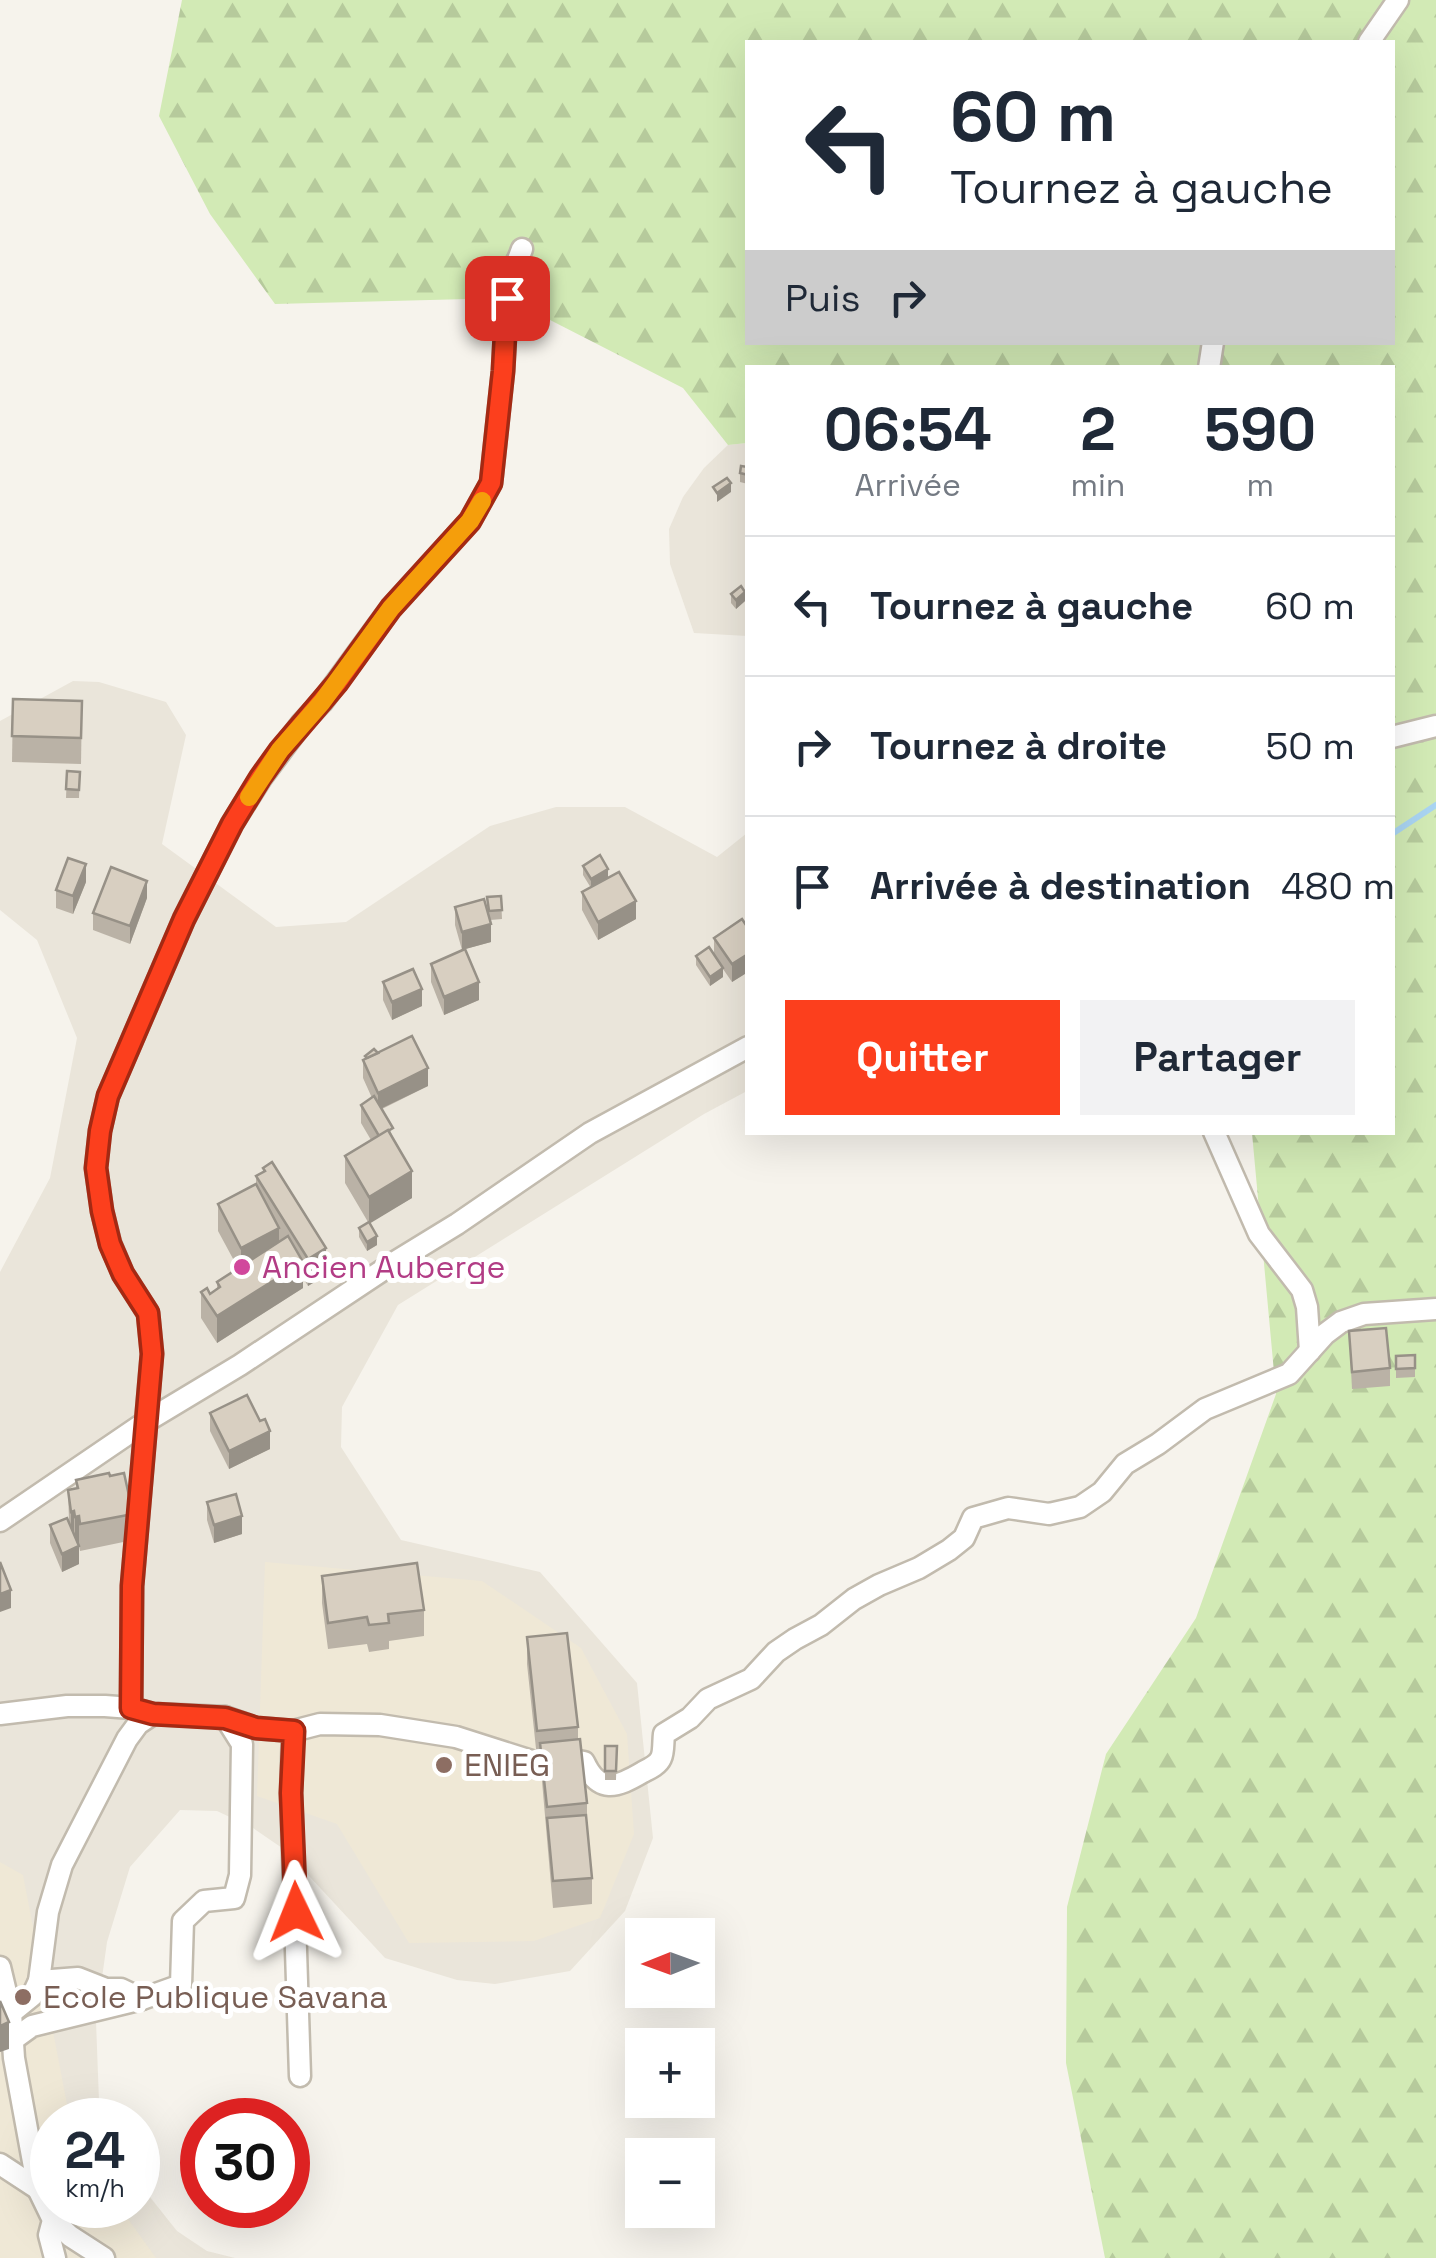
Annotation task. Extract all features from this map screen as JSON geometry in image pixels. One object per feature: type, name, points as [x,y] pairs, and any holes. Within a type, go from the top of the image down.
[{"type":"street","points":[[1370,40],[1398,0]]},
{"type":"street","points":[[131,1708],[132,1586],[152,1354],[148,1313],[123,1274],[102,1211],[96,1168],[108,1096],[184,919],[260,778],[330,693],[391,608],[470,521],[486,495],[491,483],[509,284],[522,249]]},
{"type":"street","points":[[1395,735],[1436,726]]},
{"type":"street","points":[[0,1521],[590,1133],[745,1049]]},
{"type":"street","points":[[1215,1135],[1265,1245],[1302,1290],[1310,1350]]},
{"type":"street","points":[[0,1714],[68,1706],[225,1718],[256,1728],[294,1731],[320,1724],[380,1725],[456,1737],[541,1764],[584,1762],[592,1779],[614,1785],[660,1762],[664,1734],[690,1718],[708,1699],[752,1678],[776,1652],[854,1599],[949,1550],[964,1538],[973,1518],[1008,1508],[1049,1514],[1080,1507],[1102,1492],[1125,1464],[1204,1409],[1289,1374],[1341,1322],[1364,1314],[1436,1308]]},
{"type":"street","points":[[12,2013],[32,1996],[39,1981],[48,1912],[62,1865],[127,1739],[138,1724],[153,1714]]},
{"type":"street","points":[[9,2054],[32,2026],[142,1999],[180,1985],[183,1921],[204,1901],[234,1898],[240,1875],[242,1744],[225,1718]]},
{"type":"street","points":[[294,1731],[291,1793],[300,2076]]},
{"type":"street","points":[[0,1967],[12,2013],[9,2054],[30,2152]]},
{"type":"street","points":[[39,1981],[78,1978],[122,1989],[142,1999]]},
{"type":"street","points":[[0,2164],[30,2184]]},
{"type":"street","points":[[51,2228],[55,2258]]},
{"type":"street","points":[[62,2228],[104,2258]]},
{"type":"shaded area","points":[[745,443],[745,636],[694,633],[670,564],[669,529],[683,497],[704,468],[728,445]]},
{"type":"shaded area","points":[[73,681],[99,682],[166,702],[186,735],[162,844],[276,927],[346,922],[490,826],[556,807],[625,807],[717,857],[745,835],[745,1092],[398,1305],[342,1407],[341,1447],[401,1540],[540,1572],[637,1683],[653,1838],[625,1911],[570,1971],[495,1984],[457,1980],[385,1958],[285,1850],[253,1828],[217,1811],[180,1810],[130,1867],[107,1942],[96,2021],[99,2098],[30,2098],[30,2228],[160,2228],[160,2210],[177,2231],[207,2251],[235,2258],[0,2258],[0,1272],[50,1178],[77,1038],[37,940],[0,910],[0,721]]},
{"type":"shaded area","name":"ENIEG","points":[[265,1562],[482,1581],[581,1648],[627,1734],[634,1834],[600,1918],[534,1941],[409,1943],[337,1824],[257,1796]]},
{"type":"shaded area","name":"Ecole Publique Savana","points":[[0,1862],[23,1875],[66,2098],[30,2098],[30,2228],[134,2228],[156,2258],[0,2258]]},
{"type":"green space","points":[[182,0],[1436,0],[1436,2258],[1105,2258],[1066,2063],[1067,1907],[1106,1754],[1196,1618],[1276,1394],[1252,1135],[1395,1135],[1395,365],[745,365],[745,443],[728,445],[683,388],[507,298],[275,304],[210,214],[159,116]]},
{"type":"building","points":[[727,478],[731,483],[717,493],[713,487]]},
{"type":"building","points":[[741,586],[745,592],[736,600],[731,594]]},
{"type":"building","points":[[13,699],[82,701],[81,738],[12,736]]},
{"type":"building","points":[[67,771],[80,772],[79,790],[66,789]]},
{"type":"building","points":[[600,855],[608,869],[591,879],[583,866]]},
{"type":"building","points":[[68,858],[86,864],[73,896],[56,890]]},
{"type":"building","points":[[111,867],[147,881],[130,926],[93,913]]},
{"type":"building","points":[[619,872],[636,901],[598,922],[582,892]]},
{"type":"building","points":[[501,896],[502,910],[489,911],[487,897]]},
{"type":"building","points":[[484,899],[491,924],[462,932],[455,907]]},
{"type":"building","points":[[742,919],[745,956],[732,964],[714,938]]},
{"type":"building","points":[[709,947],[723,968],[710,977],[696,956]]},
{"type":"building","points":[[465,949],[479,982],[444,997],[431,964]]},
{"type":"building","points":[[413,969],[422,989],[392,1002],[383,982]]},
{"type":"building","points":[[412,1036],[428,1068],[378,1093],[363,1060]]},
{"type":"building","points":[[374,1096],[393,1128],[379,1136],[361,1105]]},
{"type":"building","points":[[388,1130],[412,1171],[369,1197],[345,1156]]},
{"type":"building","points":[[272,1162],[326,1248],[308,1259],[256,1176]]},
{"type":"building","points":[[256,1184],[279,1228],[241,1248],[218,1204]]},
{"type":"building","points":[[369,1222],[377,1236],[367,1242],[359,1228]]},
{"type":"building","points":[[288,1236],[303,1262],[217,1316],[201,1292],[207,1288],[210,1294],[220,1287],[217,1282]]},
{"type":"building","points":[[1386,1328],[1390,1368],[1352,1372],[1349,1331]]},
{"type":"building","points":[[1415,1355],[1415,1368],[1396,1369],[1396,1356]]},
{"type":"building","points":[[247,1395],[260,1421],[265,1419],[270,1431],[229,1451],[210,1413]]},
{"type":"building","points":[[124,1473],[133,1514],[80,1524],[79,1516],[71,1512],[68,1490],[78,1488],[76,1480]]},
{"type":"building","points":[[236,1494],[242,1516],[214,1525],[207,1502]]},
{"type":"building","points":[[67,1518],[79,1546],[62,1554],[50,1525]]},
{"type":"building","points":[[0,1562],[11,1590],[0,1594]]},
{"type":"building","points":[[417,1563],[424,1610],[388,1614],[389,1623],[369,1625],[367,1617],[328,1623],[322,1576]]},
{"type":"building","points":[[567,1633],[578,1727],[537,1731],[527,1637]]},
{"type":"building","points":[[580,1739],[587,1803],[547,1807],[540,1743]]},
{"type":"building","points":[[605,1746],[617,1746],[616,1771],[605,1771]]},
{"type":"building","points":[[586,1815],[592,1878],[553,1881],[547,1818]]},
{"type":"building","points":[[0,2001],[9,2022],[0,2026]]},
{"type":"waterway","points":[[1395,832],[1436,805]]},
{"type":"slow traffic","points":[[249,797],[280,750],[322,702],[391,608],[470,521],[482,501]]},
{"type":"place","name":"Ancien Auberge","points":[[242,1267]]},
{"type":"place","name":"ENIEG","points":[[444,1765]]},
{"type":"place","name":"Ecole Publique Savana","points":[[23,1997]]},
{"type":"route","points":[[296,1912],[291,1793],[294,1731],[256,1728],[225,1718],[153,1714],[131,1708],[132,1586],[152,1354],[148,1313],[123,1274],[102,1211],[96,1168],[100,1131],[122,1061],[184,919],[232,824],[280,750],[322,702],[391,608],[470,521],[486,495],[491,483],[503,371],[507,298]]}]
